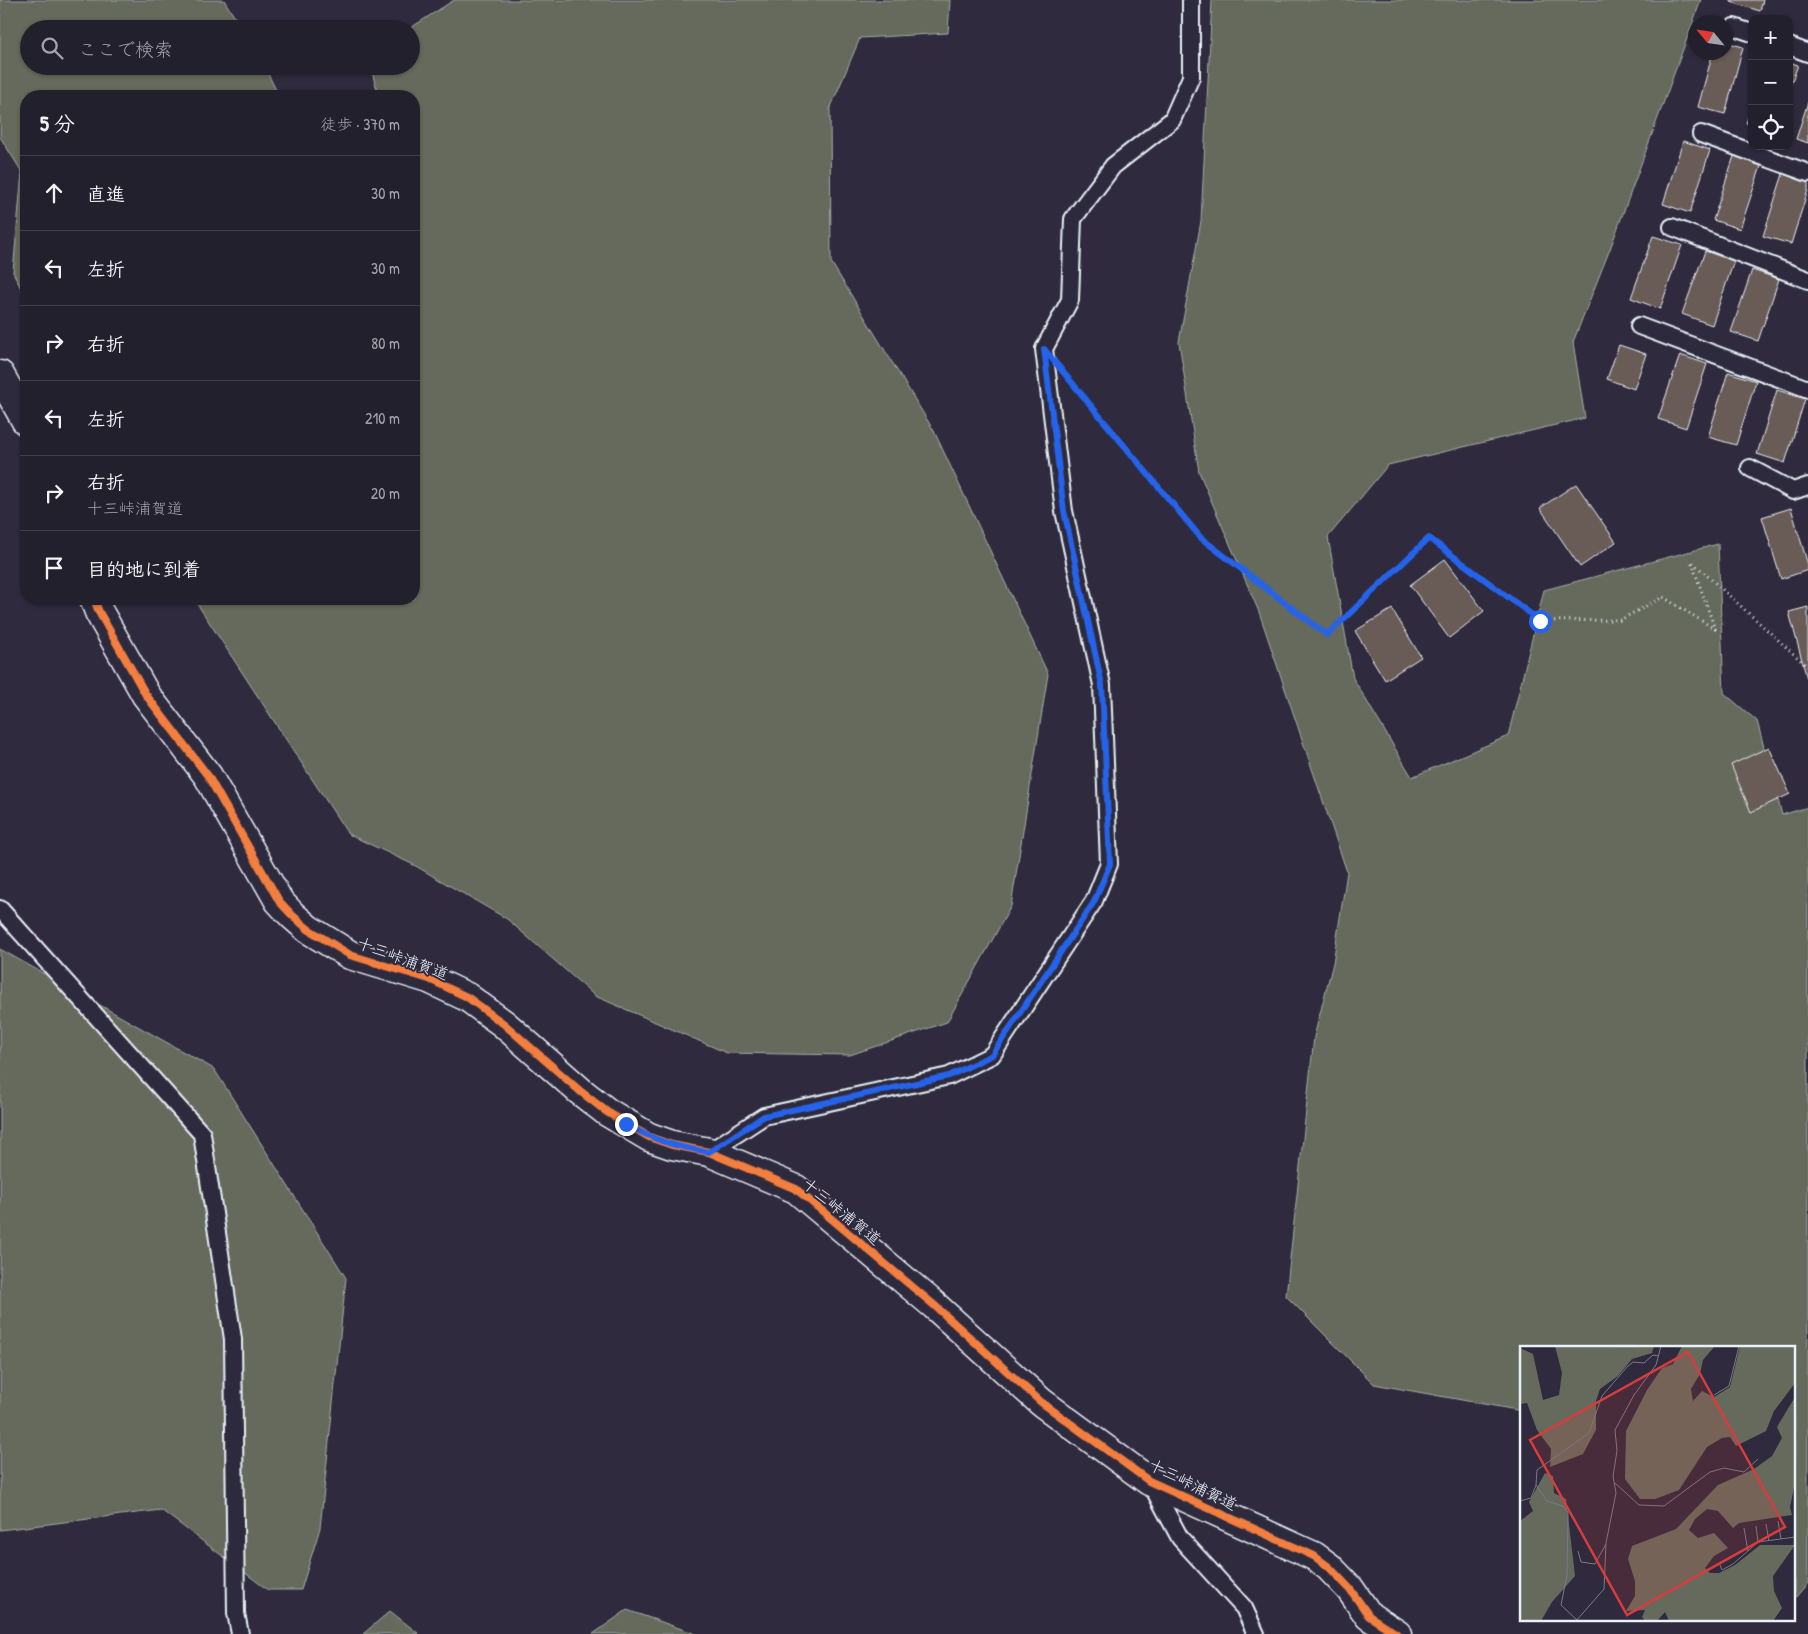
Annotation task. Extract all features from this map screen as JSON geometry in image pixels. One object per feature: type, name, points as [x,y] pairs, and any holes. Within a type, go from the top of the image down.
[{"type":"street","points":[[0,376],[20,411]]},
{"type":"street","name":"十三峠浦賀道","points":[[96,605],[146,695],[208,776],[279,901],[308,929],[350,954],[429,979],[467,997],[504,1024],[580,1091],[607,1112],[650,1138],[672,1145],[709,1152],[796,1189],[934,1305],[1041,1402],[1149,1480],[1314,1556],[1329,1567],[1350,1589],[1369,1616],[1396,1634]]},
{"type":"lane","points":[[709,1152],[764,1116],[949,1076],[992,1055],[1094,902],[1110,864],[1102,685],[1064,511],[1044,349],[1070,300],[1073,219],[1113,166],[1172,120],[1191,77],[1191,0]]},
{"type":"lane","points":[[1734,27],[1748,32]]},
{"type":"lane","points":[[1793,47],[1808,53]]},
{"type":"lane","points":[[1701,134],[1808,173]]},
{"type":"lane","points":[[1672,227],[1808,280]]},
{"type":"lane","points":[[1639,326],[1808,389]]},
{"type":"lane","points":[[1750,468],[1793,491],[1808,486]]},
{"type":"lane","points":[[0,909],[202,1134],[233,1339],[236,1614],[240,1634]]},
{"type":"lane","points":[[1149,1480],[1180,1538],[1244,1608],[1256,1634]]},
{"type":"path","points":[[1044,349],[1201,538],[1327,635],[1429,538],[1540,621],[1620,620],[1662,597],[1715,629],[1692,561],[1808,667]]},
{"type":"green space","points":[[0,0],[224,0],[236,20],[20,20],[20,75],[268,75],[276,90],[20,90],[20,169],[0,137]]},
{"type":"green space","points":[[454,0],[950,0],[948,33],[860,38],[830,109],[831,262],[934,431],[1048,674],[1011,906],[947,1022],[850,1055],[727,1053],[595,996],[507,919],[414,865],[348,834],[198,605],[420,605],[420,90],[377,90],[373,75],[420,75],[420,22]]},
{"type":"green space","points":[[1212,0],[1701,0],[1696,15],[1688,15],[1688,36],[1610,249],[1573,342],[1585,418],[1388,465],[1328,537],[1353,678],[1412,777],[1508,736],[1544,590],[1718,544],[1724,693],[1757,721],[1782,815],[1808,807],[1808,1583],[1796,1597],[1796,1346],[1520,1346],[1520,1411],[1374,1384],[1286,1296],[1314,1037],[1333,963],[1347,872],[1259,612],[1199,472],[1179,342],[1201,221]]},
{"type":"green space","points":[[20,194],[20,287],[13,272]]},
{"type":"green space","points":[[0,949],[214,1069],[346,1278],[320,1528],[301,1590],[268,1590],[161,1510],[0,1530]]},
{"type":"green space","points":[[627,1610],[696,1634],[593,1634]]},
{"type":"green space","points":[[390,1611],[419,1634],[363,1634]]},
{"type":"building","points":[[1731,0],[1763,0],[1760,11],[1731,2]]},
{"type":"building","points":[[1733,44],[1743,47],[1725,114],[1698,107],[1711,60],[1733,60]]},
{"type":"building","points":[[1793,63],[1798,65],[1793,78]]},
{"type":"building","points":[[1808,102],[1808,143],[1796,139]]},
{"type":"building","points":[[1683,141],[1710,150],[1690,213],[1663,204]]},
{"type":"building","points":[[1734,156],[1761,166],[1740,229],[1713,220]]},
{"type":"building","points":[[1783,174],[1808,182],[1808,190],[1791,244],[1763,236]]},
{"type":"building","points":[[1653,236],[1682,245],[1660,309],[1631,298]]},
{"type":"building","points":[[1705,251],[1734,261],[1712,325],[1682,314]]},
{"type":"building","points":[[1752,270],[1779,279],[1758,341],[1731,332]]},
{"type":"building","points":[[1619,345],[1646,354],[1634,389],[1607,379]]},
{"type":"building","points":[[1680,355],[1707,364],[1686,428],[1658,419]]},
{"type":"building","points":[[1728,372],[1756,381],[1736,445],[1708,437]]},
{"type":"building","points":[[1777,390],[1805,399],[1785,463],[1757,454]]},
{"type":"building","points":[[1576,484],[1616,542],[1580,567],[1540,508]]},
{"type":"building","points":[[1791,508],[1808,570],[1781,579],[1762,517]]},
{"type":"building","points":[[1445,559],[1484,611],[1449,638],[1410,585]]},
{"type":"building","points":[[1808,607],[1808,678],[1807,679],[1789,612]]},
{"type":"building","points":[[1392,609],[1421,657],[1385,680],[1355,631]]},
{"type":"building","points":[[1769,747],[1790,794],[1751,812],[1731,765]]},
{"type":"cycle path","points":[[96,605],[146,695],[208,776],[279,901],[308,929],[350,955],[429,979],[467,997],[504,1024],[580,1091],[607,1112],[649,1137],[672,1145],[709,1152],[796,1189],[934,1305],[1041,1402],[1149,1481],[1314,1556],[1329,1567],[1350,1589],[1369,1616],[1397,1634]]},
{"type":"route","points":[[626,1124],[650,1138],[672,1145],[709,1152],[764,1116],[949,1076],[992,1055],[1094,902],[1110,864],[1102,685],[1064,511],[1044,349],[1201,538],[1327,635],[1429,538],[1540,621]]}]
